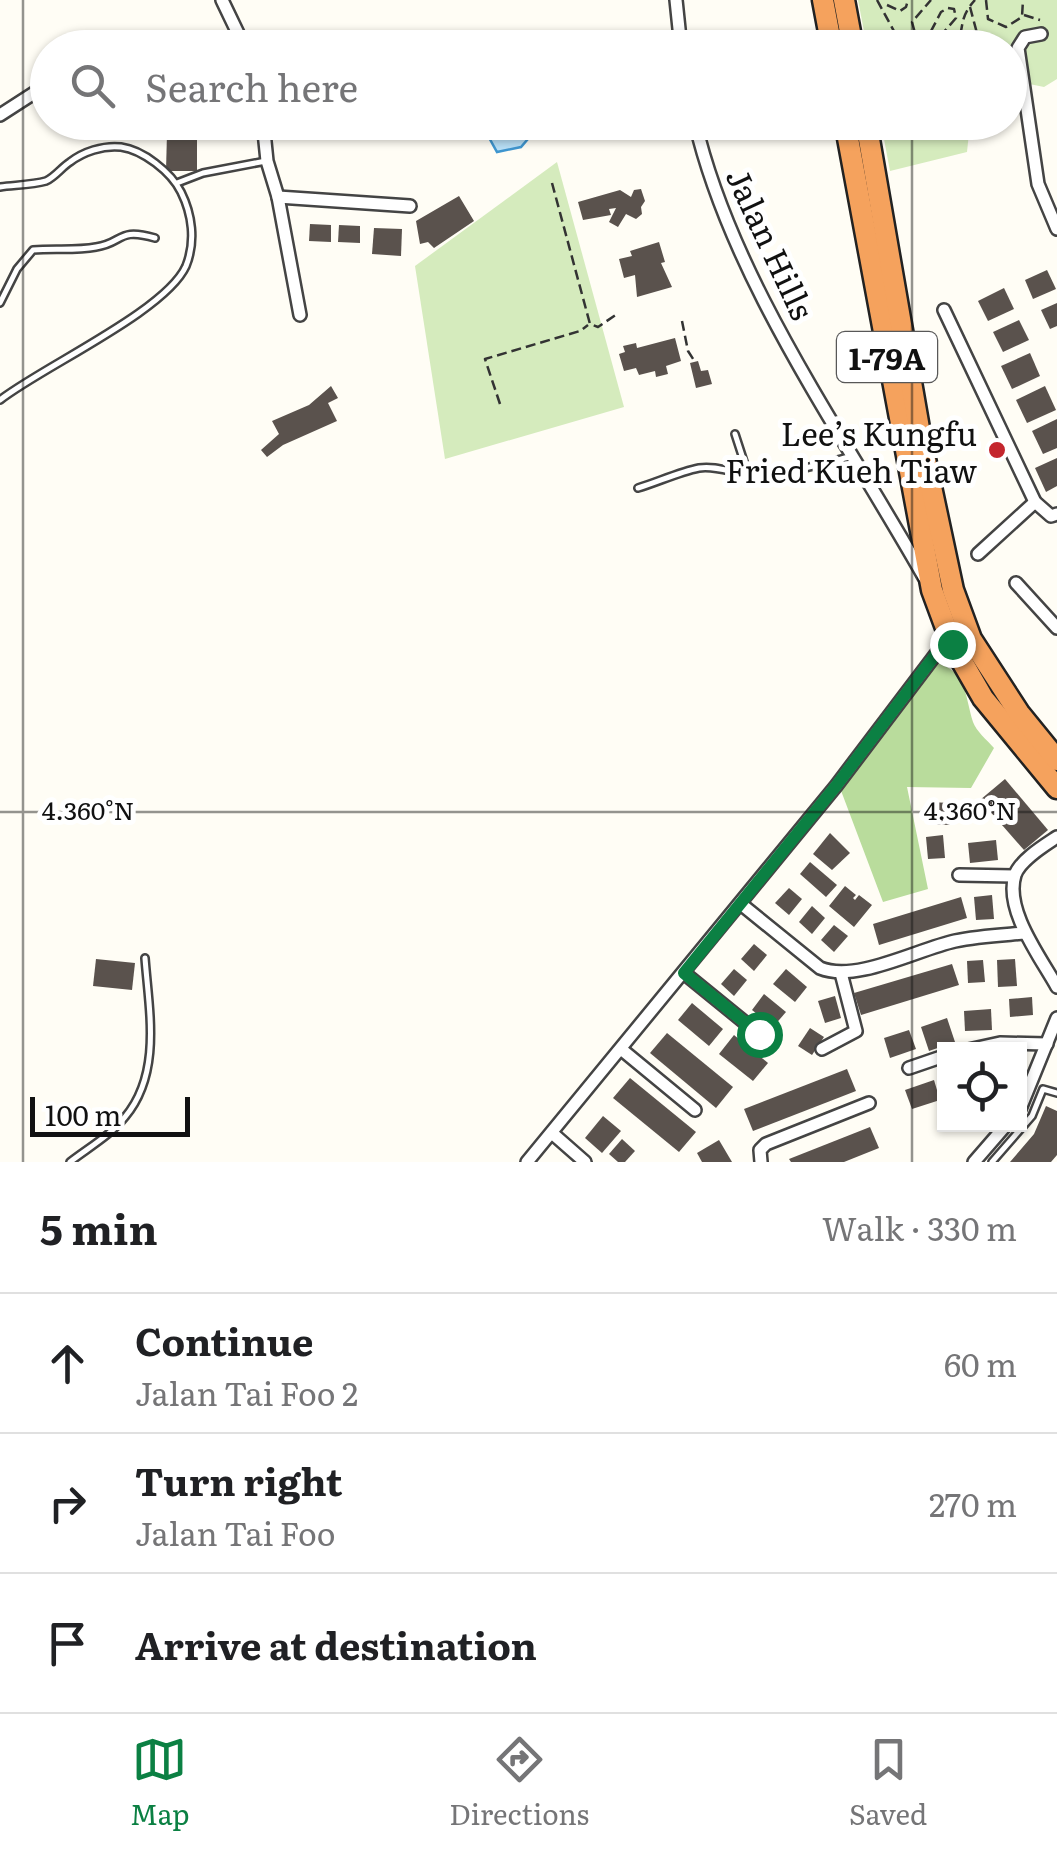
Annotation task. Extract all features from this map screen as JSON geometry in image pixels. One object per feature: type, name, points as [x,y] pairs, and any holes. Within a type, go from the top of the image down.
[{"type":"highway","points":[[824,0],[829,30]]},
{"type":"highway","points":[[844,0],[850,30]]},
{"type":"highway","name":"1-79A","points":[[848,140],[932,590],[952,644],[982,698],[1057,788]]},
{"type":"highway","points":[[869,140],[922,440],[954,590],[971,640],[1057,760]]},
{"type":"street","points":[[222,0],[236,30]]},
{"type":"street","points":[[676,0],[679,30]]},
{"type":"street","points":[[1027,35],[1041,27]]},
{"type":"street","points":[[0,116],[30,96]]},
{"type":"street","points":[[1027,109],[1038,184],[1057,229]]},
{"type":"street","points":[[265,140],[300,316]]},
{"type":"street","name":"Jalan Hills","points":[[700,140],[708,175],[743,257],[932,590]]},
{"type":"street","points":[[278,196],[410,206]]},
{"type":"street","points":[[944,310],[1034,502],[1050,516],[1057,514]]},
{"type":"street","points":[[978,554],[1034,502]]},
{"type":"street","points":[[1016,584],[1057,628]]},
{"type":"street","points":[[527,1162],[836,786],[936,654],[952,644]]},
{"type":"street","points":[[1057,836],[1014,876],[1014,895],[1025,933],[1057,986]]},
{"type":"street","points":[[959,875],[1014,876]]},
{"type":"street","points":[[740,904],[820,968],[842,973],[953,941],[1025,933]]},
{"type":"street","points":[[684,973],[759,1034]]},
{"type":"street","points":[[822,1049],[856,1031],[842,973]]},
{"type":"street","points":[[1027,1091],[1057,1018]]},
{"type":"street","points":[[1027,1044],[1047,1044]]},
{"type":"street","points":[[622,1050],[695,1110]]},
{"type":"street","points":[[909,1068],[937,1058]]},
{"type":"street","points":[[761,1162],[760,1150],[766,1144],[869,1103]]},
{"type":"street","points":[[974,1162],[1000,1132]]},
{"type":"street","points":[[552,1133],[584,1162]]},
{"type":"lane","points":[[0,187],[48,180],[70,161],[93,150],[122,147],[154,162],[177,184],[191,212],[191,244],[185,268],[166,290],[66,361],[44,369],[0,400]]},
{"type":"lane","points":[[177,184],[203,173],[267,161]]},
{"type":"lane","points":[[0,303],[17,269],[32,250],[97,248],[119,235],[137,233],[156,238]]},
{"type":"lane","points":[[735,434],[749,475]]},
{"type":"lane","points":[[638,488],[699,468],[749,475],[802,470],[854,456]]},
{"type":"lane","points":[[70,1162],[126,1117],[148,1070],[145,958]]},
{"type":"lane","points":[[1030,1084],[1057,1093]]},
{"type":"lane","points":[[992,1162],[1032,1116],[1043,1089]]},
{"type":"path","points":[[877,0],[891,30]]},
{"type":"path","points":[[888,6],[900,10],[908,0]]},
{"type":"path","points":[[914,30],[912,22],[931,0]]},
{"type":"path","points":[[959,30],[962,16],[975,0]]},
{"type":"path","points":[[986,0],[988,19],[999,26],[1012,25],[1022,15],[1023,0]]},
{"type":"path","points":[[970,6],[976,30]]},
{"type":"path","points":[[932,30],[948,8],[956,12],[953,24],[946,30]]},
{"type":"path","points":[[1022,15],[1041,27]]},
{"type":"path","points":[[552,183],[590,324]]},
{"type":"path","points":[[590,324],[598,327],[617,314]]},
{"type":"path","points":[[682,321],[694,362]]},
{"type":"path","points":[[500,404],[484,359],[580,331],[590,324]]},
{"type":"green space","points":[[858,0],[1057,0],[1057,79],[1044,87],[1027,84],[1027,30],[864,30]]},
{"type":"green space","points":[[884,140],[968,140],[967,152],[890,171]]},
{"type":"green space","points":[[557,162],[624,407],[445,459],[415,266]]},
{"type":"green space","points":[[936,663],[959,678],[974,725],[994,748],[971,788],[907,787],[928,889],[883,902],[840,788]]},
{"type":"water","points":[[490,140],[527,140],[521,147],[497,152]]},
{"type":"building","points":[[167,140],[197,140],[197,171],[166,171]]},
{"type":"building","points":[[641,189],[645,201],[642,214],[636,219],[626,214],[618,227],[609,222],[616,208],[609,209],[611,215],[583,220],[578,202],[620,190],[631,197],[634,190]]},
{"type":"building","points":[[459,196],[474,221],[434,248],[428,242],[420,244],[416,221]]},
{"type":"building","points":[[310,224],[331,225],[331,242],[309,241]]},
{"type":"building","points":[[339,225],[360,226],[360,243],[338,242]]},
{"type":"building","points":[[374,228],[402,229],[401,256],[372,254]]},
{"type":"building","points":[[659,242],[665,262],[661,263],[672,287],[637,297],[635,275],[624,278],[619,259],[632,256],[630,251]]},
{"type":"building","points":[[1047,270],[1056,289],[1033,299],[1025,280]]},
{"type":"building","points":[[1004,288],[1014,309],[988,321],[978,301]]},
{"type":"building","points":[[1057,303],[1057,326],[1050,329],[1041,310]]},
{"type":"building","points":[[1019,320],[1029,340],[1003,352],[993,332]]},
{"type":"building","points":[[675,338],[681,361],[666,366],[668,374],[656,377],[655,371],[639,375],[636,368],[624,371],[619,354],[625,352],[623,346],[636,343],[637,348]]},
{"type":"building","points":[[1030,353],[1040,376],[1012,389],[1001,366]]},
{"type":"building","points":[[698,361],[701,371],[708,370],[712,384],[696,388],[690,363]]},
{"type":"building","points":[[331,386],[338,398],[328,403],[337,421],[283,445],[267,457],[261,450],[279,434],[272,421],[309,405]]},
{"type":"building","points":[[1045,386],[1056,410],[1027,423],[1016,400]]},
{"type":"building","points":[[1057,419],[1057,448],[1043,454],[1032,431]]},
{"type":"building","points":[[1057,458],[1057,486],[1046,492],[1035,468]]},
{"type":"building","points":[[1005,779],[1048,830],[1024,850],[980,800]]},
{"type":"building","points":[[928,802],[951,803],[950,825],[927,824]]},
{"type":"building","points":[[830,833],[850,853],[832,870],[813,854]]},
{"type":"building","points":[[943,835],[945,858],[928,859],[926,837]]},
{"type":"building","points":[[996,840],[998,860],[970,863],[968,843]]},
{"type":"building","points":[[810,862],[837,885],[826,897],[800,874]]},
{"type":"building","points":[[845,886],[856,895],[855,900],[859,895],[872,905],[854,927],[829,906]]},
{"type":"building","points":[[789,888],[802,899],[789,915],[775,903]]},
{"type":"building","points":[[992,895],[994,919],[976,920],[974,897]]},
{"type":"building","points":[[961,897],[967,918],[879,945],[873,924]]},
{"type":"building","points":[[812,906],[825,918],[812,934],[799,922]]},
{"type":"building","points":[[834,925],[848,936],[834,952],[821,940]]},
{"type":"building","points":[[754,944],[767,955],[754,971],[741,959]]},
{"type":"building","points":[[96,959],[135,963],[132,990],[93,986]]},
{"type":"building","points":[[1015,959],[1017,986],[998,987],[997,960]]},
{"type":"building","points":[[983,960],[985,982],[968,983],[967,961]]},
{"type":"building","points":[[952,964],[959,985],[861,1015],[854,993]]},
{"type":"building","points":[[734,969],[747,980],[734,996],[721,984]]},
{"type":"building","points":[[786,969],[807,987],[795,1002],[773,984]]},
{"type":"building","points":[[764,994],[786,1012],[773,1027],[752,1010]]},
{"type":"building","points":[[835,996],[841,1018],[825,1023],[818,1001]]},
{"type":"building","points":[[1032,997],[1033,1015],[1010,1017],[1009,999]]},
{"type":"building","points":[[692,1003],[723,1029],[709,1046],[678,1020]]},
{"type":"building","points":[[991,1009],[992,1030],[965,1031],[964,1011]]},
{"type":"building","points":[[947,1018],[955,1042],[937,1042],[937,1048],[929,1051],[921,1027]]},
{"type":"building","points":[[810,1028],[824,1037],[812,1055],[798,1046]]},
{"type":"building","points":[[909,1030],[916,1049],[890,1058],[884,1038]]},
{"type":"building","points":[[667,1033],[733,1087],[716,1108],[650,1053]]},
{"type":"building","points":[[734,1035],[768,1063],[753,1081],[719,1054]]},
{"type":"building","points":[[847,1069],[856,1091],[753,1131],[744,1109]]},
{"type":"building","points":[[630,1078],[696,1132],[679,1152],[613,1098]]},
{"type":"building","points":[[934,1080],[937,1101],[912,1109],[905,1090]]},
{"type":"building","points":[[1046,1106],[1057,1111],[1057,1155],[1051,1162],[1010,1162],[1034,1134]]},
{"type":"building","points":[[603,1116],[621,1131],[602,1153],[585,1138]]},
{"type":"building","points":[[870,1127],[879,1148],[844,1162],[789,1159]]},
{"type":"building","points":[[622,1139],[635,1151],[625,1162],[618,1162],[609,1154]]},
{"type":"building","points":[[719,1140],[732,1162],[702,1162],[697,1153]]},
{"type":"place","name":"Lee’s Kungfu Fried Kueh Tiaw","points":[[997,450]]},
{"type":"route","points":[[759,1034],[684,973],[836,786],[936,654],[952,644]]}]
